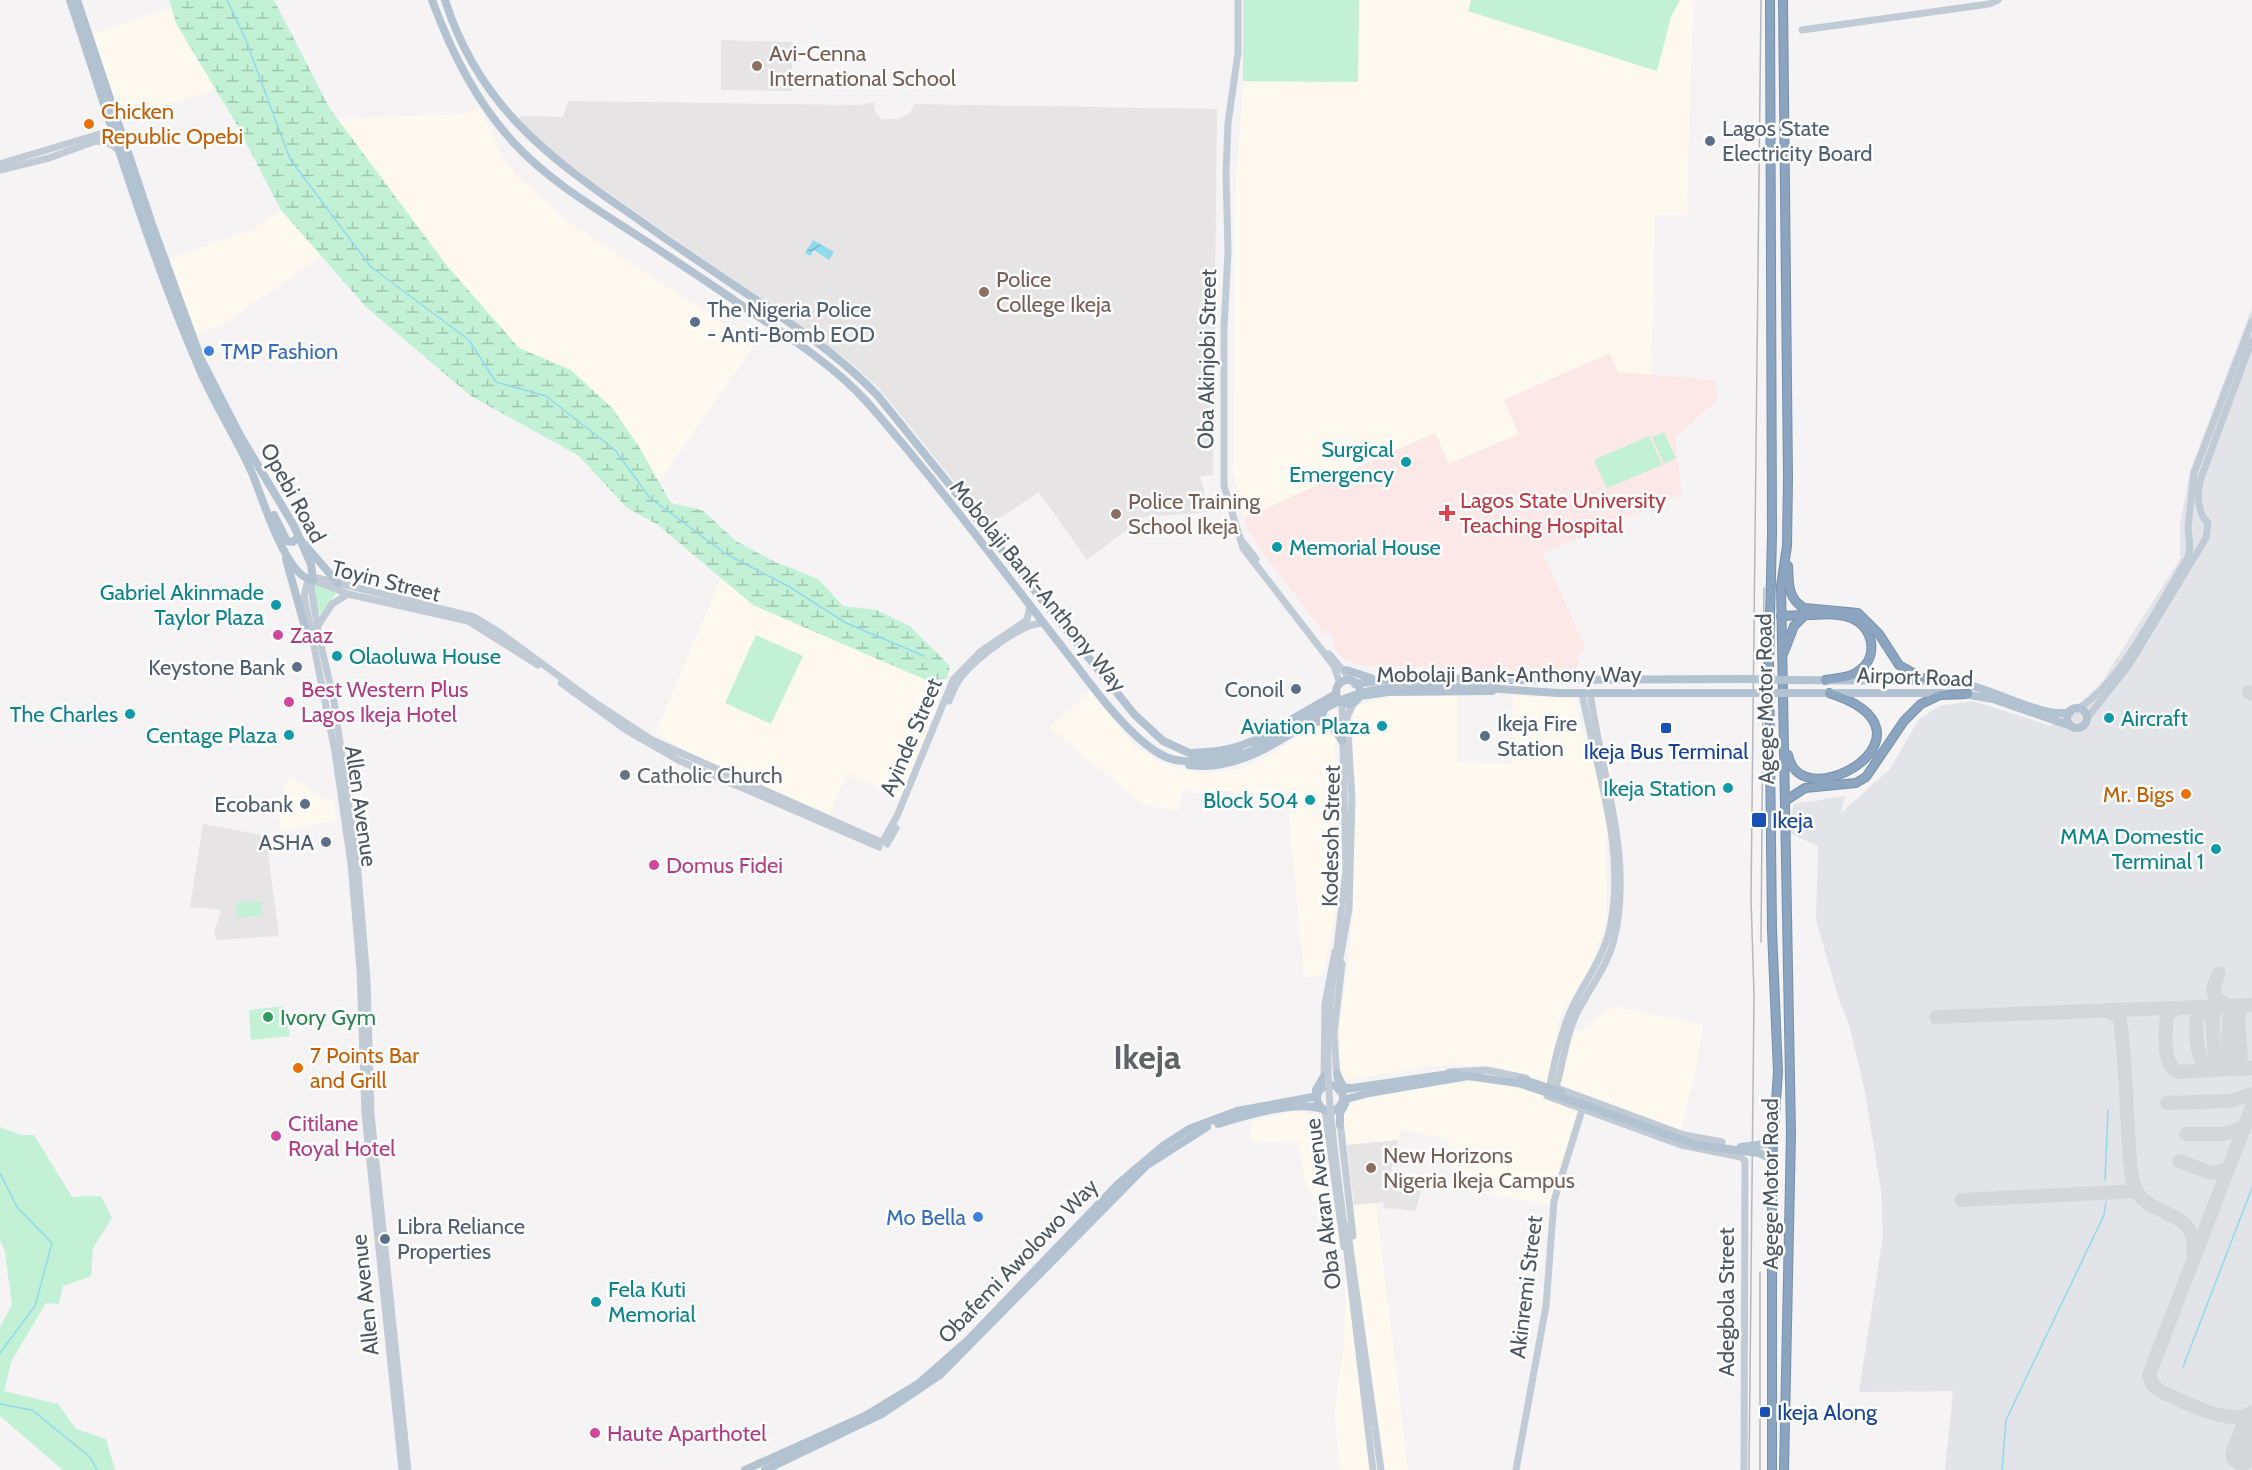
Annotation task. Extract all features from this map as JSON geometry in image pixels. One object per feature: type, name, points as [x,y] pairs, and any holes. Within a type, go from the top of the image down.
[{"type":"highway","name":"Agege Motor Road","points":[[1770,0],[1772,534],[1769,661],[1772,894],[1778,1072],[1772,1143],[1772,1470]]},
{"type":"highway","name":"Agege Motor Road","points":[[1783,0],[1787,194],[1787,546],[1781,611],[1781,664],[1791,1133],[1784,1470]]},
{"type":"highway","points":[[1772,193],[1787,194]]},
{"type":"highway","points":[[1787,546],[1790,592],[1804,611],[1851,618],[1863,626],[1870,638],[1872,651],[1868,663],[1859,672],[1825,680]]},
{"type":"highway","points":[[1781,611],[1838,609],[1858,613],[1879,634],[1899,665],[1922,678],[1954,682]]},
{"type":"highway","points":[[1781,664],[1788,636],[1804,611]]},
{"type":"highway","points":[[1784,739],[1790,766],[1803,777],[1832,776],[1848,772],[1860,765],[1875,742],[1872,718],[1866,709],[1852,700],[1829,693]]},
{"type":"highway","points":[[1785,801],[1805,788],[1856,783],[1866,777],[1904,721],[1921,704],[1940,695],[1968,694]]},
{"type":"main road","name":"Opebi Road","points":[[70,0],[107,116],[116,131],[118,150],[200,371],[243,452],[285,555],[299,573],[307,580],[313,580],[311,564],[298,537],[240,437],[201,359],[116,131],[77,0]]},
{"type":"main road","name":"Mobolaji Bank-Anthony Way","points":[[432,0],[459,65],[508,137],[553,178],[780,331],[838,374],[864,399],[1134,733],[1155,750],[1182,763],[1193,757]]},
{"type":"main road","name":"Mobolaji Bank-Anthony Way","points":[[445,0],[469,57],[512,119],[552,158],[619,207],[826,349],[858,375],[878,396],[1147,728],[1163,741],[1193,757],[1215,757],[1250,747],[1320,706],[1363,688],[1393,684],[1485,686],[1501,690],[1586,693],[1788,693]]},
{"type":"main road","name":"Oba Akinjobi Street","points":[[1238,0],[1238,52],[1228,123],[1226,173],[1228,252],[1224,328],[1223,470],[1228,506],[1249,556],[1334,666],[1340,684]]},
{"type":"main road","points":[[1802,30],[1989,4],[1998,0]]},
{"type":"main road","points":[[99,138],[107,116]]},
{"type":"main road","points":[[0,170],[116,131]]},
{"type":"main road","points":[[0,164],[99,138],[118,150]]},
{"type":"main road","points":[[612,219],[621,221],[626,218],[619,207]]},
{"type":"main road","points":[[637,235],[628,227],[628,222],[634,220],[644,224]]},
{"type":"main road","points":[[2189,519],[2197,515],[2208,523],[2206,538],[2129,665],[2082,727],[2071,726],[2067,719],[2074,710],[2098,694],[2126,660],[2188,557],[2189,519],[2192,489],[2199,456],[2252,321]]},
{"type":"main road","points":[[2204,519],[2199,502],[2200,482],[2252,340]]},
{"type":"main road","points":[[268,510],[273,513],[287,541],[290,543],[298,537],[338,583]]},
{"type":"main road","points":[[2189,538],[2198,542],[2206,538]]},
{"type":"main road","points":[[1241,540],[1325,649],[1346,670],[1359,689],[1356,699]]},
{"type":"main road","points":[[285,555],[306,631],[312,640]]},
{"type":"main road","name":"Toyin Street","points":[[313,580],[317,578],[474,617],[499,632],[597,704],[652,740],[883,844]]},
{"type":"main road","name":"Toyin Street","points":[[313,580],[348,594],[450,616],[475,624],[512,647],[594,708],[650,745],[690,766],[883,844]]},
{"type":"main road","name":"Allen Avenue","points":[[313,580],[311,588],[317,627],[334,701],[357,862],[367,980],[371,1114],[408,1470]]},
{"type":"main road","name":"Allen Avenue","points":[[313,580],[307,584],[304,596],[335,752],[354,892],[362,998],[365,1114],[402,1470]]},
{"type":"main road","points":[[1021,593],[1030,586]]},
{"type":"main road","points":[[317,627],[332,604],[348,594]]},
{"type":"main road","name":"Ayinde Street","points":[[883,844],[897,816],[953,680],[981,652],[1027,620],[1030,606]]},
{"type":"main road","name":"Ayinde Street","points":[[883,844],[905,808],[962,676],[986,653],[1027,628],[1044,623]]},
{"type":"main road","points":[[1346,670],[1375,679]]},
{"type":"main road","points":[[1340,699],[1340,684],[1346,681],[1354,683],[1399,678],[1501,680]]},
{"type":"main road","points":[[1399,678],[1396,683],[1400,692]]},
{"type":"main road","name":"Mobolaji Bank-Anthony Way","points":[[1485,686],[1501,680],[1788,680]]},
{"type":"main road","name":"Airport Road","points":[[1788,680],[1954,682],[1990,691],[2054,714],[2074,710]]},
{"type":"main road","points":[[1193,757],[1241,747],[1295,717],[1340,699],[1356,699],[1400,692],[1501,690]]},
{"type":"main road","points":[[1553,1086],[1568,1018],[1601,957],[1609,931],[1613,905],[1614,881],[1608,812],[1586,693]]},
{"type":"main road","name":"Airport Road","points":[[1788,693],[1968,694],[1993,699],[2071,726]]},
{"type":"main road","points":[[1182,763],[1210,766],[1235,762],[1278,742],[1340,699]]},
{"type":"main road","name":"Kodesoh Street","points":[[1336,969],[1346,870],[1340,699]]},
{"type":"main road","name":"Kodesoh Street","points":[[1336,969],[1346,935],[1352,870],[1352,799],[1347,717],[1356,699]]},
{"type":"main road","points":[[2074,710],[2085,712],[2087,718]]},
{"type":"main road","points":[[1295,717],[1302,718],[1302,727]]},
{"type":"main road","points":[[1310,721],[1323,722],[1333,727],[1342,741]]},
{"type":"main road","points":[[1341,926],[1328,982],[1324,1032],[1324,1084],[1319,1091],[1318,1102],[1324,1112],[1350,1259]]},
{"type":"main road","points":[[1346,935],[1334,1033],[1336,1074],[1342,1096],[1340,1125],[1355,1248],[1350,1259]]},
{"type":"main road","name":"Oba Akran Avenue","points":[[1336,969],[1328,1004],[1327,1073],[1373,1470]]},
{"type":"main road","points":[[1324,1032],[1329,1037],[1334,1033]]},
{"type":"main road","points":[[1449,1075],[1462,1069],[1495,1070],[1553,1086],[1684,1135],[1722,1142],[1721,1153],[1681,1145],[1580,1104]]},
{"type":"main road","points":[[1336,1074],[1343,1087],[1361,1091],[1449,1075],[1479,1075],[1518,1083],[1687,1142],[1759,1153],[1772,1159]]},
{"type":"main road","points":[[1449,1075],[1514,1084],[1697,1140],[1742,1147],[1772,1143]]},
{"type":"main road","points":[[1305,1102],[1321,1085],[1324,1076]]},
{"type":"main road","name":"Obafemi Awolowo Way","points":[[745,1470],[882,1414],[940,1375],[1021,1295],[1121,1189],[1146,1166],[1205,1126],[1305,1102],[1329,1086],[1339,1090],[1361,1091]]},
{"type":"main road","points":[[1340,1125],[1342,1108],[1361,1091]]},
{"type":"main road","name":"Obafemi Awolowo Way","points":[[1305,1102],[1324,1112],[1333,1111],[1340,1107],[1346,1099],[1361,1091]]},
{"type":"main road","name":"Akinremi Street","points":[[1516,1470],[1545,1315],[1554,1201],[1580,1104]]},
{"type":"main road","points":[[1332,1158],[1336,1153],[1344,1157]]},
{"type":"main road","name":"Adegbola Street","points":[[1721,1153],[1741,1157],[1746,1167],[1744,1470]]},
{"type":"main road","name":"Oba Akran Avenue","points":[[1350,1259],[1381,1470]]},
{"type":"main road","name":"Obafemi Awolowo Way","points":[[765,1470],[840,1431]]},
{"type":"shaded area","points":[[1359,0],[1471,0],[1468,11],[1657,71],[1671,17],[1680,0],[1693,0],[1687,215],[1655,215],[1651,375],[1618,372],[1609,353],[1504,400],[1519,434],[1449,464],[1434,433],[1244,518],[1233,471],[1236,177],[1243,81],[1357,82]]},
{"type":"shaded area","points":[[172,8],[177,25],[215,89],[121,121],[92,34]]},
{"type":"shaded area","name":"Avi-Cenna International School","points":[[721,40],[793,42],[792,91],[721,90]]},
{"type":"shaded area","name":"Police College Ikeja","points":[[568,101],[859,105],[874,102],[875,112],[882,119],[899,119],[910,113],[914,104],[1217,109],[1213,475],[1200,476],[1210,512],[1144,517],[1087,560],[1039,492],[989,525],[879,388],[844,357],[567,164],[518,120],[522,116],[563,117]]},
{"type":"shaded area","points":[[479,107],[504,159],[518,176],[566,220],[755,344],[659,482],[639,447],[571,370],[519,348],[448,267],[337,119],[464,114]]},
{"type":"shaded area","points":[[281,210],[321,256],[224,324],[195,335],[168,259],[251,230]]},
{"type":"shaded area","points":[[2252,307],[2252,1470],[1945,1470],[1953,1391],[1859,1392],[1883,1236],[1881,1190],[1864,1087],[1849,1025],[1839,1000],[1816,920],[1818,846],[1789,833],[1790,819],[1794,804],[1845,796],[1841,813],[1890,769],[1919,719],[1940,706],[1973,701],[2051,726],[2061,711],[2082,702],[2101,683],[2180,559],[2180,525],[2190,471]]},
{"type":"shaded area","name":"Lagos State University Teaching Hospital","points":[[1610,353],[1618,372],[1715,380],[1718,399],[1675,438],[1682,494],[1543,553],[1586,649],[1577,654],[1579,665],[1574,669],[1523,671],[1356,665],[1344,659],[1332,646],[1336,643],[1330,633],[1325,634],[1265,556],[1248,532],[1244,518],[1435,433],[1449,464],[1519,434],[1504,400]]},
{"type":"shaded area","points":[[721,578],[753,605],[926,680],[947,679],[901,797],[847,774],[829,815],[697,756],[655,734]]},
{"type":"shaded area","points":[[1090,691],[1134,745],[1159,762],[1183,770],[1207,773],[1242,768],[1272,754],[1310,729],[1319,726],[1328,729],[1335,738],[1336,908],[1323,976],[1304,977],[1287,794],[1239,801],[1233,791],[1199,793],[1183,791],[1177,811],[1144,805],[1049,728]]},
{"type":"shaded area","points":[[1389,696],[1457,696],[1457,763],[1512,764],[1513,696],[1574,698],[1586,744],[1609,745],[1608,756],[1619,837],[1605,837],[1607,913],[1599,942],[1589,970],[1563,1010],[1557,1027],[1579,1032],[1612,1006],[1703,1025],[1695,1073],[1678,1144],[1584,1111],[1552,1205],[1453,1189],[1447,1139],[1401,1130],[1398,1140],[1347,1145],[1343,1114],[1352,1102],[1415,1088],[1474,1081],[1542,1093],[1544,1080],[1490,1065],[1427,1066],[1343,1081],[1339,1058],[1340,1022],[1353,921],[1353,717],[1356,706]]},
{"type":"shaded area","name":"Ecobank","points":[[290,776],[318,795],[334,801],[337,820],[281,831],[276,805]]},
{"type":"shaded area","points":[[203,824],[266,836],[279,936],[216,940],[214,933],[221,910],[190,907]]},
{"type":"shaded area","points":[[1296,1111],[1316,1115],[1331,1206],[1376,1203],[1408,1470],[1341,1470],[1334,1412],[1344,1344],[1346,1262],[1304,1179],[1299,1143],[1250,1141],[1252,1121]]},
{"type":"shaded area","name":"New Horizons Nigeria Ikeja Campus","points":[[1398,1140],[1389,1180],[1395,1186],[1398,1175],[1421,1189],[1416,1211],[1383,1208],[1384,1202],[1354,1205],[1347,1145]]},
{"type":"green space","points":[[169,0],[274,0],[330,109],[448,267],[519,348],[571,370],[613,409],[639,447],[671,503],[702,510],[736,541],[771,560],[818,579],[843,606],[877,610],[911,627],[950,666],[947,679],[926,680],[753,605],[658,525],[626,507],[579,456],[471,396],[366,307],[281,210],[233,118],[177,25]]},
{"type":"green space","points":[[1243,0],[1359,0],[1358,82],[1243,81]]},
{"type":"green space","points":[[1471,0],[1680,0],[1671,17],[1657,71],[1468,11]]},
{"type":"green space","points":[[1664,432],[1676,458],[1664,464],[1652,437]]},
{"type":"green space","points":[[1649,436],[1662,465],[1607,488],[1594,460]]},
{"type":"green space","points":[[315,584],[336,593],[321,614],[318,612],[312,585]]},
{"type":"green space","points":[[756,635],[803,656],[771,724],[725,703]]},
{"type":"green space","points":[[261,901],[262,916],[237,917],[236,902]]},
{"type":"green space","name":"Ivory Gym","points":[[284,1006],[290,1036],[251,1040],[249,1010]]},
{"type":"green space","points":[[0,1127],[21,1135],[34,1135],[72,1197],[101,1196],[112,1218],[93,1248],[91,1276],[63,1286],[59,1304],[46,1303],[12,1360],[4,1391],[58,1404],[76,1429],[106,1439],[115,1470],[63,1470],[0,1416],[0,1327],[12,1305],[5,1252],[0,1240]]},
{"type":"water","points":[[813,240],[834,252],[829,260],[814,250],[810,256],[805,253]]},
{"type":"waterway","points":[[227,0],[245,38],[290,159],[371,267],[469,340],[496,382],[546,396],[615,450],[650,498],[726,554],[788,586],[846,623],[924,656]]},
{"type":"waterway","points":[[2105,1180],[2108,1110]]},
{"type":"waterway","points":[[0,1173],[17,1207],[52,1243],[35,1306],[0,1353]]},
{"type":"waterway","points":[[2183,1367],[2252,1188]]},
{"type":"waterway","points":[[2002,1470],[2006,1420],[2104,1215],[2106,1202]]},
{"type":"waterway","points":[[0,1404],[32,1410],[90,1457],[97,1470]]},
{"type":"taxiway","points":[[2219,973],[2213,989],[2215,997],[2227,1006]]},
{"type":"taxiway","points":[[2242,1069],[2238,1062],[2241,1058],[2238,1016],[2243,1005]]},
{"type":"taxiway","points":[[1936,1017],[2252,1005]]},
{"type":"taxiway","points":[[2219,1006],[2212,1017],[2215,1058],[2227,1069]]},
{"type":"taxiway","points":[[2235,1006],[2230,1016],[2229,1050],[2232,1062],[2240,1069]]},
{"type":"taxiway","points":[[2203,1007],[2197,1020],[2196,1039],[2200,1058],[2208,1070]]},
{"type":"taxiway","points":[[2177,1008],[2167,1015],[2165,1038],[2169,1061],[2177,1072],[2252,1068]]},
{"type":"taxiway","points":[[2106,1010],[2118,1016],[2120,1021],[2131,1174],[2134,1185],[2143,1199],[2181,1221],[2189,1229],[2193,1239],[2193,1253]]},
{"type":"taxiway","points":[[2167,1103],[2230,1101],[2252,1094]]},
{"type":"taxiway","points":[[2252,1107],[2149,1375],[2152,1384],[2160,1391],[2206,1411],[2232,1417],[2252,1412]]},
{"type":"taxiway","points":[[2186,1134],[2223,1134],[2244,1128]]},
{"type":"taxiway","points":[[2179,1161],[2211,1173],[2228,1169]]},
{"type":"taxiway","points":[[1962,1200],[2137,1191]]},
{"type":"runway","points":[[2242,1454],[2252,1429]]},
{"type":"railway","points":[[1749,1470],[1754,995],[1751,898],[1761,0]]},
{"type":"railway","points":[[1761,942],[1764,588]]},
{"type":"railway","points":[[1760,1272],[1760,1470]]},
{"type":"place","name":"Avi-Cenna International School","points":[[757,66]]},
{"type":"place","name":"Chicken Republic Opebi","points":[[89,124]]},
{"type":"place","name":"Lagos State Electricity Board","points":[[1710,141]]},
{"type":"place","name":"Police College Ikeja","points":[[984,292]]},
{"type":"place","name":"The Nigeria Police - Anti-Bomb EOD","points":[[695,322]]},
{"type":"place","name":"TMP Fashion","points":[[209,351]]},
{"type":"place","name":"Surgical Emergency","points":[[1406,462]]},
{"type":"place","name":"Lagos State University Teaching Hospital","points":[[1447,513]]},
{"type":"place","name":"Police Training School Ikeja","points":[[1116,514]]},
{"type":"place","name":"Memorial House","points":[[1277,547]]},
{"type":"place","name":"Gabriel Akinmade Taylor Plaza","points":[[276,605]]},
{"type":"place","name":"Zaaz","points":[[278,635]]},
{"type":"place","name":"Olaoluwa House","points":[[337,656]]},
{"type":"place","name":"Keystone Bank","points":[[297,667]]},
{"type":"place","name":"Conoil","points":[[1296,689]]},
{"type":"place","name":"Best Western Plus Lagos Ikeja Hotel","points":[[289,702]]},
{"type":"place","name":"The Charles","points":[[130,714]]},
{"type":"place","name":"Aircraft","points":[[2109,718]]},
{"type":"place","name":"Aviation Plaza","points":[[1382,726]]},
{"type":"place","name":"Ikeja Bus Terminal","points":[[1666,728]]},
{"type":"place","name":"Centage Plaza","points":[[289,735]]},
{"type":"place","name":"Ikeja Fire Station","points":[[1485,736]]},
{"type":"place","name":"Catholic Church","points":[[625,775]]},
{"type":"place","name":"Ikeja Station","points":[[1728,788]]},
{"type":"place","name":"Mr. Bigs","points":[[2186,794]]},
{"type":"place","name":"Block 504","points":[[1310,800]]},
{"type":"place","name":"Ecobank","points":[[305,804]]},
{"type":"place","name":"Ikeja","points":[[1759,820]]},
{"type":"place","name":"ASHA","points":[[326,842]]},
{"type":"place","name":"MMA Domestic Terminal 1","points":[[2216,849]]},
{"type":"place","name":"Domus Fidei","points":[[654,865]]},
{"type":"place","name":"Ivory Gym","points":[[268,1017]]},
{"type":"place","name":"7 Points Bar and Grill","points":[[298,1068]]},
{"type":"place","name":"Citilane Royal Hotel","points":[[276,1136]]},
{"type":"place","name":"New Horizons Nigeria Ikeja Campus","points":[[1371,1168]]},
{"type":"place","name":"Mo Bella","points":[[978,1217]]},
{"type":"place","name":"Libra Reliance Properties","points":[[385,1239]]},
{"type":"place","name":"Fela Kuti Memorial","points":[[596,1302]]},
{"type":"place","name":"Ikeja Along","points":[[1765,1412]]},
{"type":"place","name":"Haute Aparthotel","points":[[595,1433]]},
{"type":"district","name":"Ikeja","points":[[1147,1057]]}]
